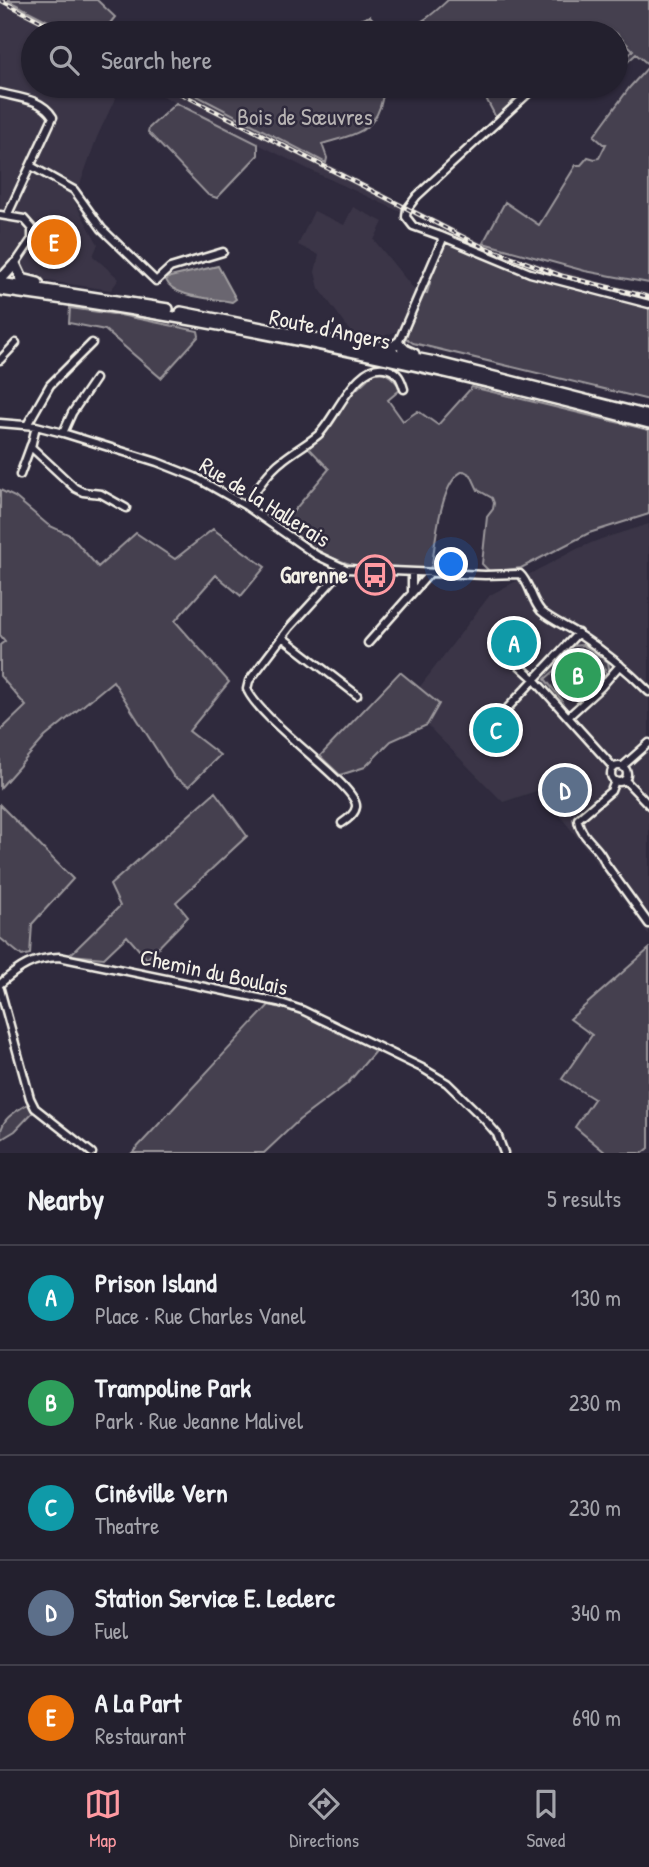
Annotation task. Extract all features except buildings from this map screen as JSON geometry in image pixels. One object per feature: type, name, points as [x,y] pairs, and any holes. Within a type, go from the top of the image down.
[{"type":"highway","points":[[0,277],[15,264],[22,279],[74,290],[87,296]]},
{"type":"highway","name":"Route d'Angers","points":[[0,283],[337,341],[435,362],[649,416]]},
{"type":"highway","name":"Route d'Angers","points":[[0,290],[207,323],[517,390],[649,423]]},
{"type":"highway","points":[[337,341],[344,339],[386,347],[398,343],[410,352],[435,362]]},
{"type":"street","points":[[0,93],[37,102],[53,117],[31,166],[4,215],[29,223],[33,234],[28,247],[15,264]]},
{"type":"street","points":[[523,98],[417,196],[407,209],[406,218],[413,226],[530,273],[649,304]]},
{"type":"street","points":[[31,166],[74,190],[102,229],[156,281],[170,268],[223,252]]},
{"type":"street","points":[[398,343],[439,250],[441,236]]},
{"type":"street","points":[[0,360],[16,343]]},
{"type":"street","points":[[27,425],[50,385],[92,343]]},
{"type":"street","points":[[246,506],[277,465],[327,426],[343,397],[368,373],[380,367],[397,373],[404,389]]},
{"type":"street","points":[[63,433],[72,413],[95,379]]},
{"type":"street","name":"Rue de la Hallerais","points":[[0,423],[36,426],[63,433],[184,472],[246,506],[316,555],[344,568],[412,573],[517,573],[523,576],[533,600],[544,613],[578,634]]},
{"type":"street","points":[[20,475],[36,426]]},
{"type":"street","points":[[31,445],[75,488],[83,492],[102,494],[126,508]]},
{"type":"street","points":[[342,822],[354,813],[355,799],[338,779],[259,710],[247,690],[249,681],[282,637],[344,568]]},
{"type":"street","points":[[412,573],[412,592]]},
{"type":"street","points":[[368,643],[429,573]]},
{"type":"street","points":[[502,714],[578,634],[620,664],[649,692]]},
{"type":"street","points":[[282,637],[357,695]]},
{"type":"street","points":[[511,658],[614,768]]},
{"type":"street","points":[[568,717],[601,687],[620,664]]},
{"type":"street","points":[[648,744],[623,766],[614,768],[611,773],[615,781],[611,791],[578,819],[579,827],[603,856],[605,863],[649,924]]},
{"type":"street","points":[[623,766],[628,773],[625,780]]},
{"type":"street","points":[[615,781],[625,780]]},
{"type":"street","points":[[625,780],[649,805]]},
{"type":"street","name":"Chemin du Boulais","points":[[0,986],[22,965],[42,958],[59,957],[278,1002],[302,1010],[422,1068],[447,1083],[497,1134],[504,1153]]},
{"type":"street","points":[[0,986],[35,1108],[92,1153]]},
{"type":"shaded area","points":[[0,0],[7,0],[48,21],[21,21],[21,98],[115,98],[97,137],[74,201],[98,244],[93,256],[119,279],[111,290],[0,274]]},
{"type":"shaded area","points":[[166,98],[201,98],[407,205],[403,213]]},
{"type":"shaded area","points":[[353,207],[383,222],[374,240],[417,293],[400,330],[378,338],[351,332],[319,288],[315,272],[319,255],[298,245],[314,211],[344,225]]},
{"type":"shaded area","points":[[411,207],[483,243],[526,259],[592,280],[649,293],[649,301],[558,279],[496,256],[409,213]]},
{"type":"shaded area","points":[[218,266],[236,299],[232,302],[185,294],[170,286],[166,280],[170,277]]},
{"type":"shaded area","points":[[649,524],[649,935],[590,853],[539,790],[503,802],[427,725],[439,704],[419,688],[490,595],[577,549]]},
{"type":"green space","points":[[7,0],[97,0],[115,17],[112,21],[48,21]]},
{"type":"green space","points":[[448,0],[649,0],[649,65],[636,54],[628,61],[628,56],[633,50],[628,45],[628,21],[422,21]]},
{"type":"green space","points":[[370,16],[374,21],[356,21]]},
{"type":"green space","points":[[649,66],[649,283],[585,271],[483,243],[505,202],[539,225],[576,165],[581,165],[588,157],[599,158],[606,144],[594,136],[622,98],[628,98],[630,87]]},
{"type":"green space","name":"Bois de Sœuvres","points":[[201,98],[382,98],[376,116],[364,129],[322,144],[326,163]]},
{"type":"green space","points":[[486,98],[522,98],[500,124]]},
{"type":"green space","points":[[176,103],[258,144],[258,155],[217,198],[208,195],[148,132]]},
{"type":"green space","points":[[445,239],[530,275],[649,307],[649,400],[413,343],[406,338],[420,296],[427,293],[429,276]]},
{"type":"green space","points":[[70,308],[198,331],[199,336],[161,378],[105,330],[69,323]]},
{"type":"green space","points":[[375,372],[387,374],[401,389],[388,400],[403,421],[418,411],[438,425],[472,387],[649,430],[649,514],[589,533],[521,568],[490,572],[482,564],[487,517],[494,503],[492,498],[478,490],[471,475],[464,471],[456,476],[450,486],[440,512],[432,565],[429,569],[366,567],[324,554],[281,526],[329,469],[309,448],[328,429],[345,400]]},
{"type":"green space","points":[[0,490],[15,497],[48,525],[70,535],[98,567],[136,533],[175,559],[213,529],[265,567],[241,596],[216,575],[175,621],[229,682],[189,731],[220,755],[189,786],[174,777],[113,681],[45,737],[0,788],[0,731],[26,706],[0,676],[0,645],[5,641],[0,635]]},
{"type":"green space","points":[[583,645],[608,662],[610,673],[608,675],[601,666],[598,670],[582,651],[576,656],[574,654],[545,679],[562,700],[560,705],[540,679],[571,646]]},
{"type":"green space","points":[[400,672],[439,704],[427,725],[391,741],[365,767],[340,775],[320,756]]},
{"type":"green space","points":[[215,792],[247,836],[176,902],[188,917],[147,959],[127,936],[104,958],[70,955],[120,906],[110,885]]},
{"type":"green space","points":[[0,805],[73,879],[32,924],[30,954],[22,956],[0,938]]},
{"type":"green space","points":[[649,949],[649,1148],[643,1153],[606,1153],[575,1127],[594,1099],[562,1079],[592,1035],[570,1019]]},
{"type":"green space","points":[[269,1005],[299,1012],[376,1050],[347,1084],[299,1120],[264,1153],[132,1153]]},
{"type":"green space","points":[[29,1103],[35,1110],[15,1131],[0,1140],[5,1122]]},
{"type":"railway","points":[[0,0],[41,21]]},
{"type":"railway","points":[[190,98],[479,245],[563,276],[649,297]]},
{"type":"place","name":"A La Part","points":[[54,242]]},
{"type":"place","name":"Garenne","points":[[375,575]]},
{"type":"place","name":"Prison Island","points":[[514,643]]},
{"type":"place","name":"Trampoline Park","points":[[578,675]]},
{"type":"place","name":"Cinéville Vern","points":[[496,730]]},
{"type":"place","name":"Station Service E. Leclerc","points":[[565,790]]}]
